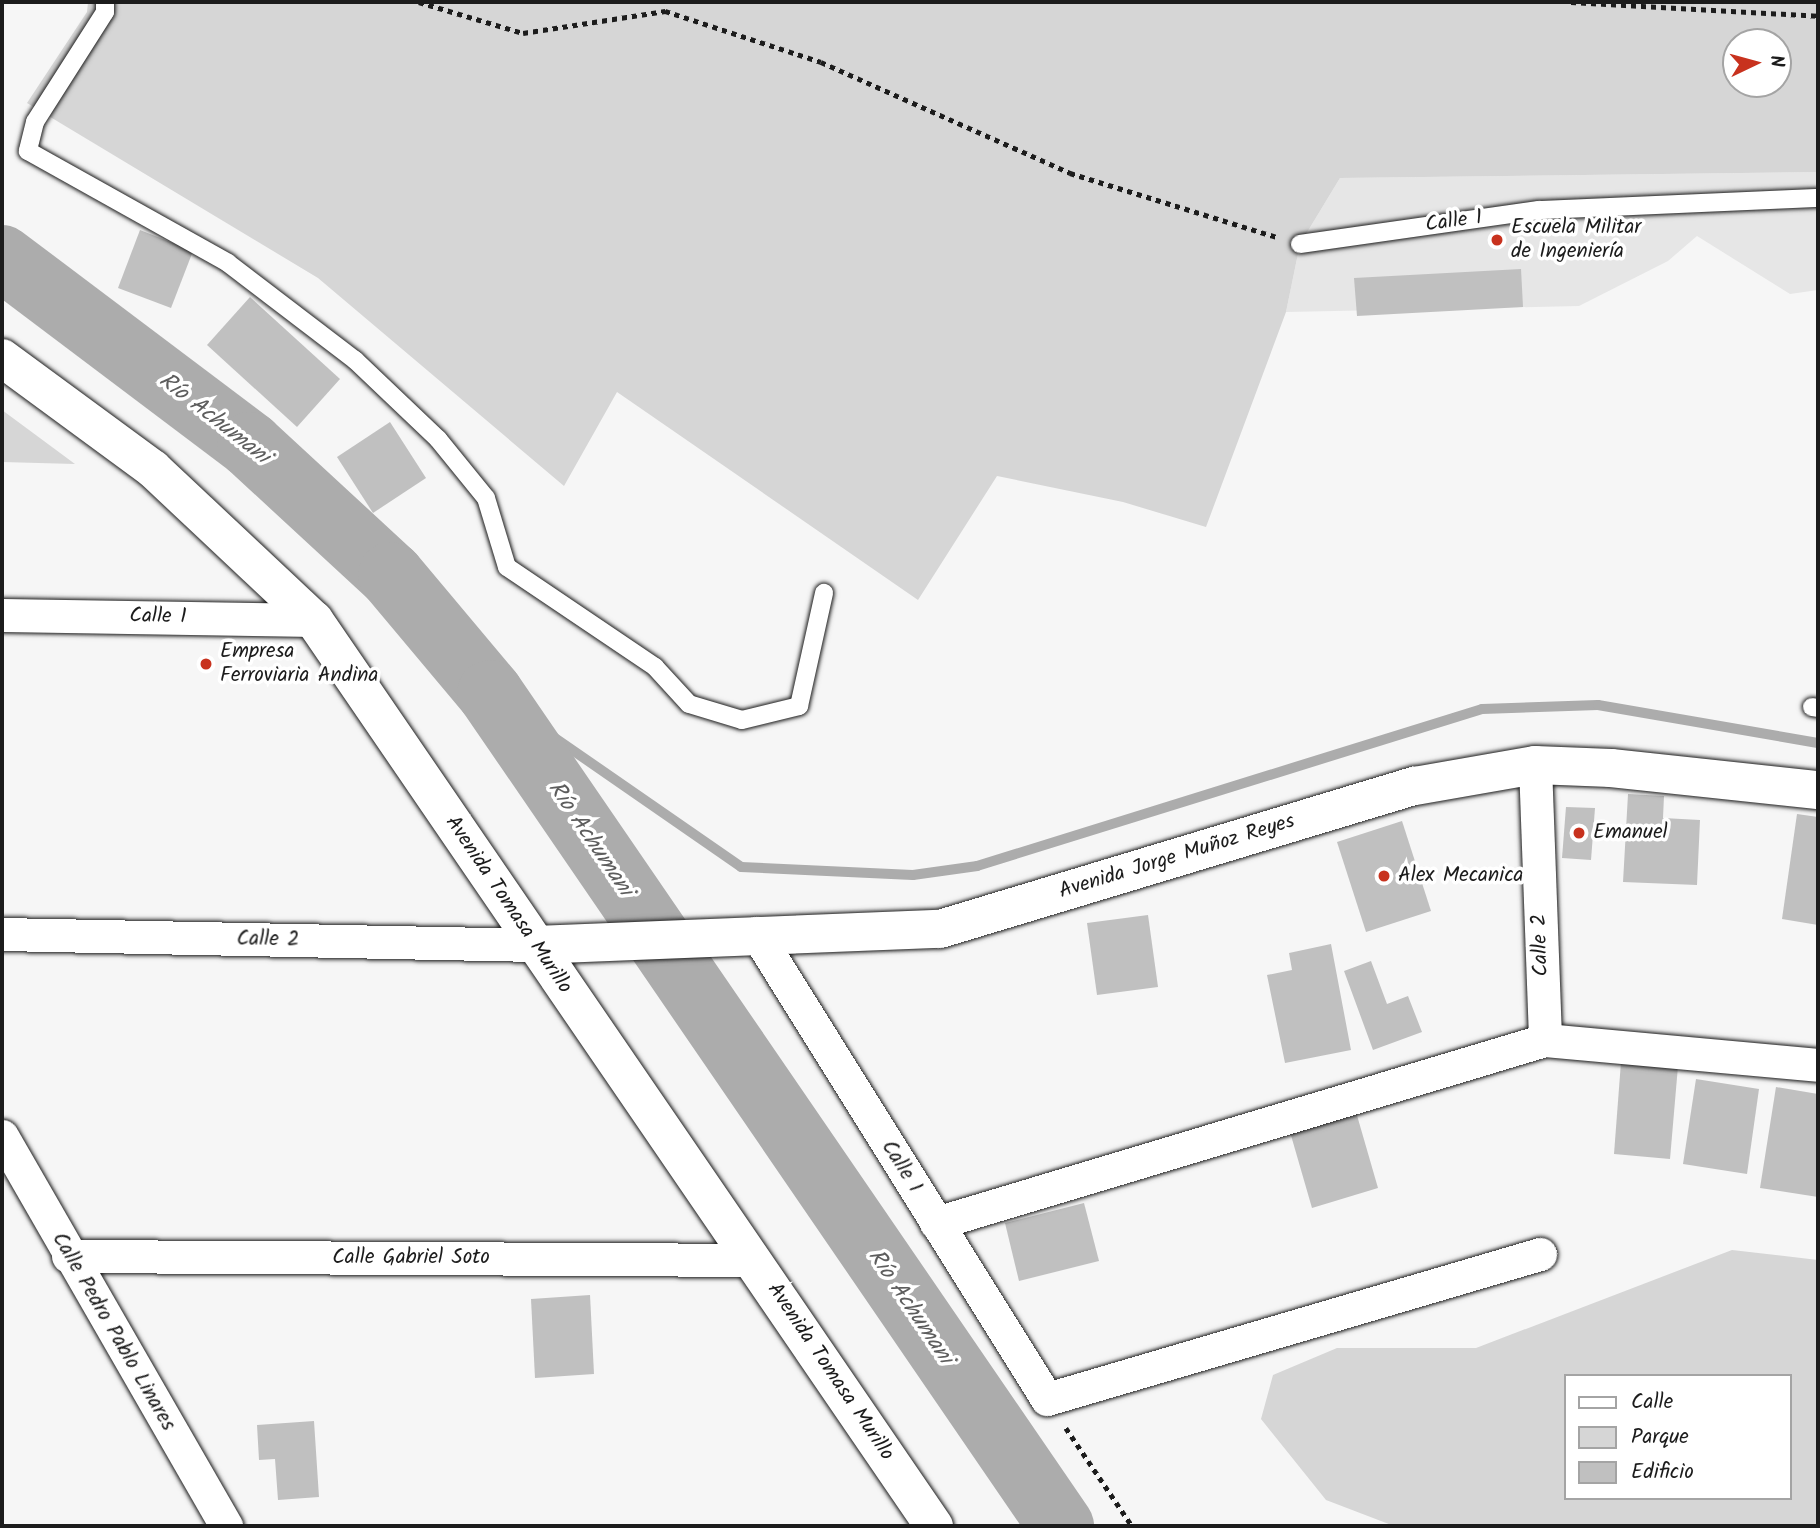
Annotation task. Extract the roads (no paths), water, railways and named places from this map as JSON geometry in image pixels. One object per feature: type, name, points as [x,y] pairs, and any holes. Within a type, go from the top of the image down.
[{"type":"main road","name":"Avenida Tomasa Murillo","points":[[2,358],[153,469],[314,620],[934,1526]]},
{"type":"main road","name":"Avenida Jorge Muñoz Reyes","points":[[534,945],[716,938],[756,933],[862,935],[940,929],[1415,786],[1535,765],[1611,768],[1818,790]]},
{"type":"street","name":"Calle 1","points":[[2,615],[314,620]]},
{"type":"street","name":"Calle 2","points":[[1535,765],[1545,1040]]},
{"type":"street","name":"Calle 1","points":[[756,933],[1047,1399],[1540,1254]]},
{"type":"street","name":"Calle 2","points":[[2,934],[534,945]]},
{"type":"street","points":[[936,1223],[1545,1040],[1818,1065]]},
{"type":"street","name":"Calle Pedro Pablo Linares","points":[[2,1136],[68,1256],[226,1526]]},
{"type":"street","name":"Calle Gabriel Soto","points":[[68,1256],[754,1260]]},
{"type":"lane","points":[[105,2],[105,12],[35,122],[28,152],[228,263],[355,360],[438,439],[486,498],[507,567],[656,667],[689,704],[742,720],[799,706],[824,593]]},
{"type":"lane","name":"Calle 1","points":[[1300,244],[1539,210],[1818,198]]},
{"type":"waterway","name":"Río Achumani","points":[[2,258],[250,445],[391,575],[490,693],[1061,1526]]},
{"type":"waterway","points":[[490,693],[741,867],[913,875],[977,866],[1482,709],[1598,705],[1818,743]]},
{"type":"place","name":"Escuela Militar de Ingeniería","points":[[1497,240]]},
{"type":"place","name":"Empresa Ferroviaria Andina","points":[[206,664]]},
{"type":"place","name":"Emanuel","points":[[1579,833]]},
{"type":"place","name":"Alex Mecanica","points":[[1384,876]]}]
